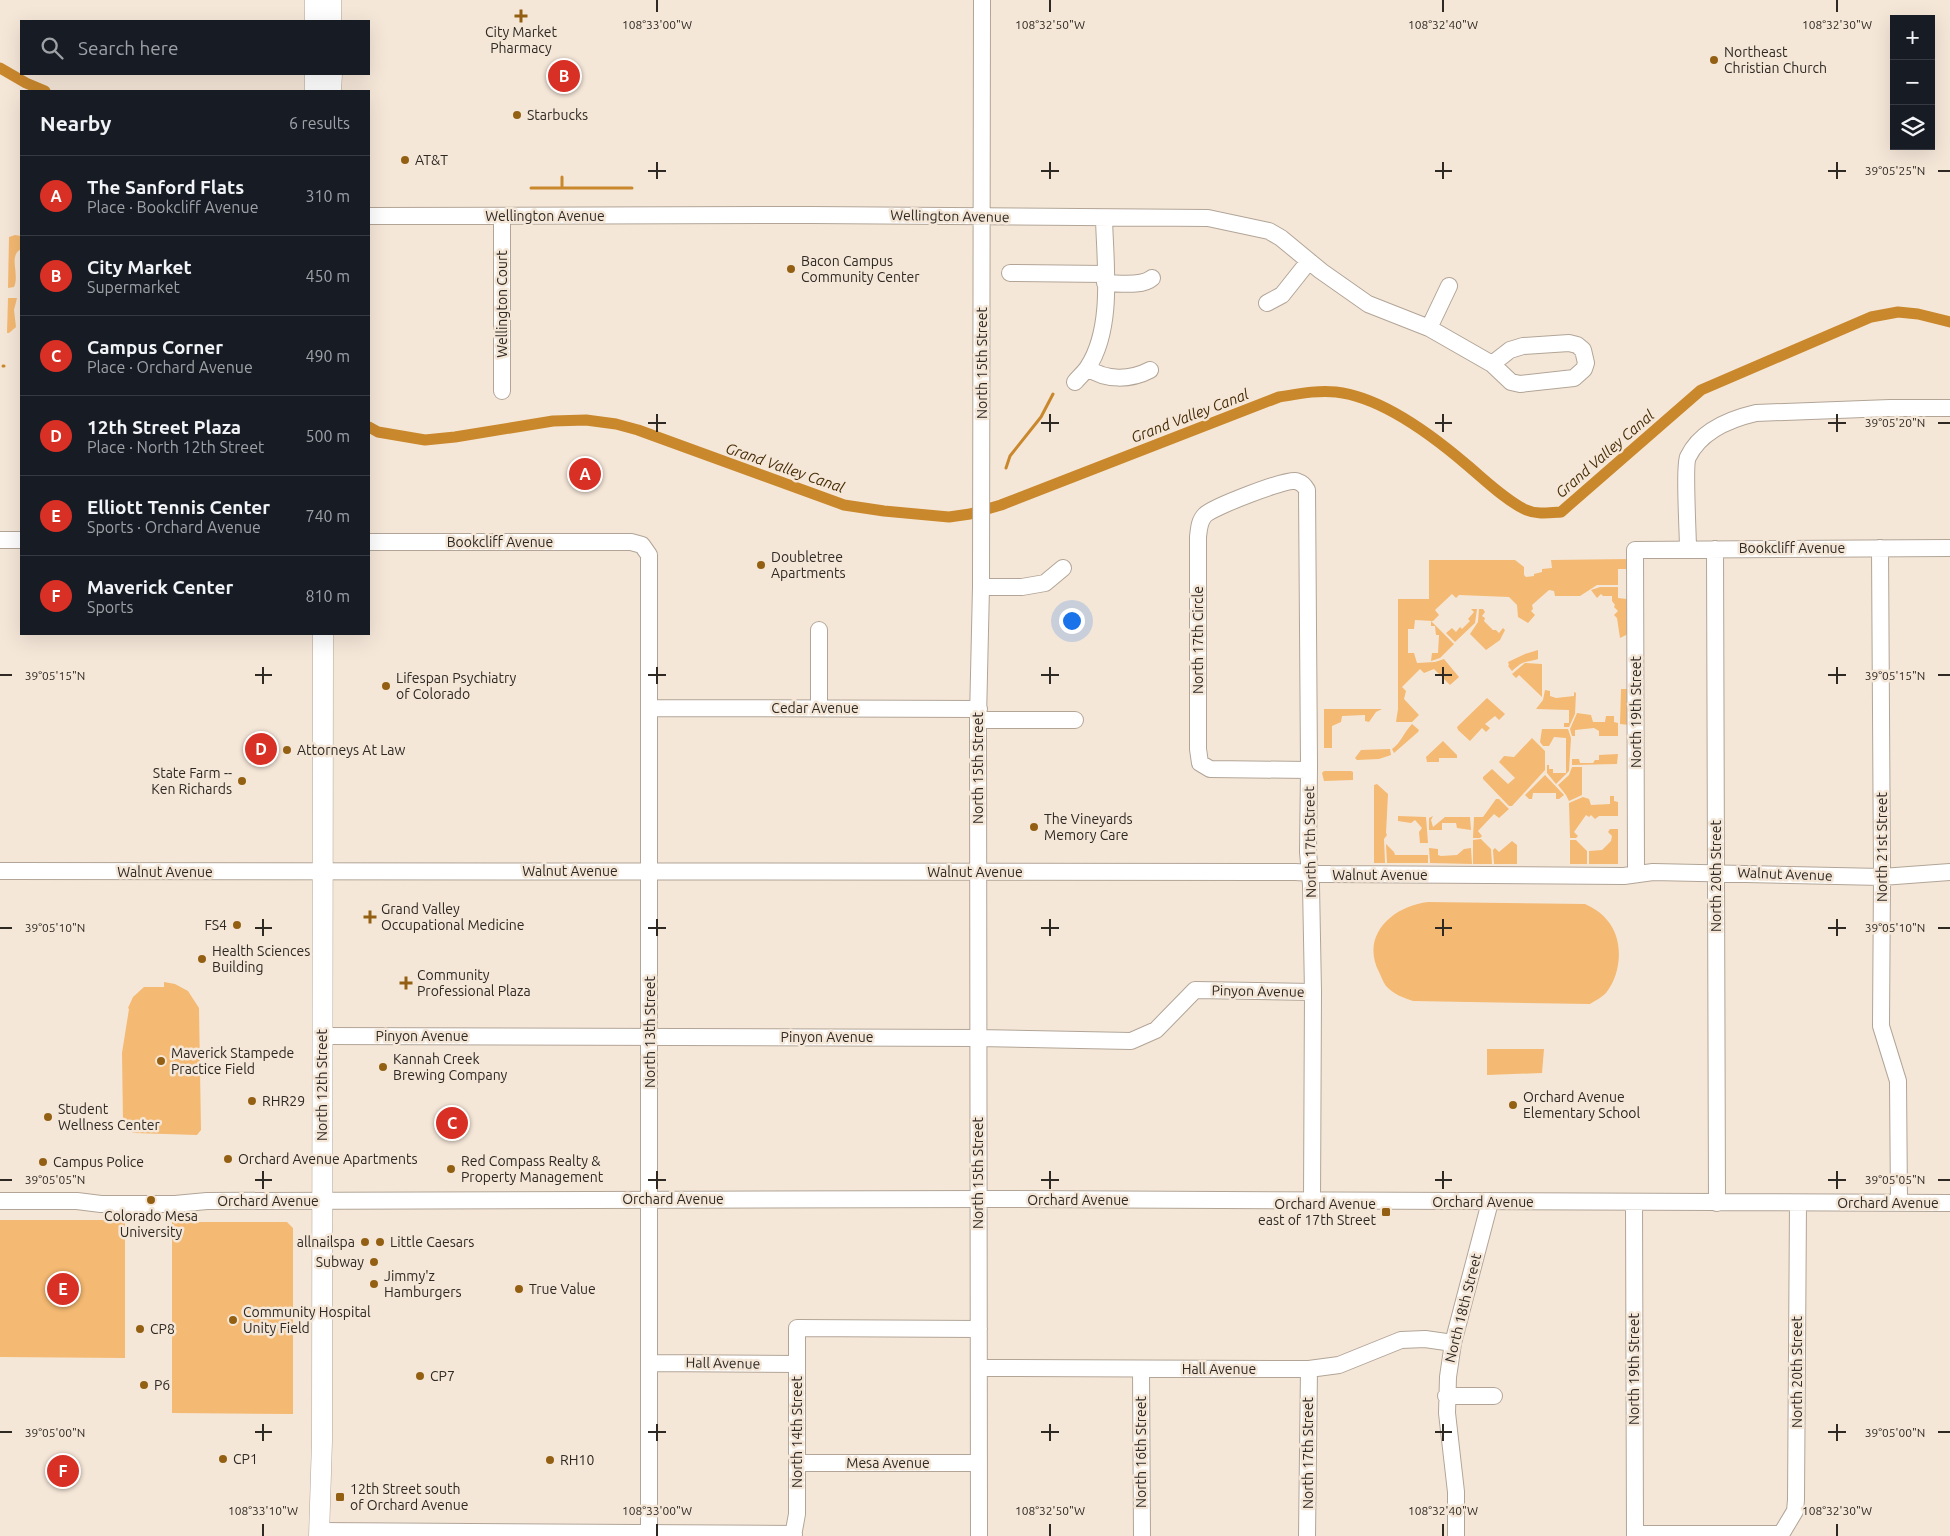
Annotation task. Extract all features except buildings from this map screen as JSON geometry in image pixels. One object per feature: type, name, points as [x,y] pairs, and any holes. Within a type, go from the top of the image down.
[{"type":"main road","points":[[315,75],[315,90]]},
{"type":"main road","points":[[331,90],[332,75]]},
{"type":"main road","name":"North 12th Street","points":[[319,1534],[322,1441],[323,635]]},
{"type":"street","name":"North 15th Street","points":[[979,1536],[978,714],[981,587],[982,0]]},
{"type":"street","name":"Wellington Avenue","points":[[370,216],[811,215],[1208,218],[1269,231],[1368,304],[1428,328],[1492,364],[1511,382],[1520,384],[1574,378],[1584,369],[1586,363],[1583,350],[1577,345],[1569,343],[1522,346],[1510,350],[1492,364]]},
{"type":"street","name":"Wellington Court","points":[[502,216],[502,391]]},
{"type":"street","points":[[1075,382],[1088,368],[1097,349],[1102,330],[1105,278],[1104,218]]},
{"type":"street","points":[[1267,303],[1282,295],[1309,261]]},
{"type":"street","points":[[1010,273],[1105,278],[1140,283],[1148,282],[1152,278]]},
{"type":"street","points":[[1428,328],[1449,286]]},
{"type":"street","points":[[1088,368],[1095,373],[1122,378],[1132,378],[1150,370]]},
{"type":"street","points":[[1688,549],[1687,458],[1703,437],[1718,426],[1738,417],[1756,413],[1890,408],[1950,408]]},
{"type":"street","name":"North 17th Circle","points":[[1304,484],[1294,481],[1281,483],[1220,507],[1206,514],[1200,522],[1198,536],[1198,750],[1200,763],[1210,769],[1309,770]]},
{"type":"street","name":"North 17th Street","points":[[1304,484],[1307,490],[1309,872],[1311,885],[1313,992],[1312,1201]]},
{"type":"street","points":[[0,540],[20,540]]},
{"type":"street","name":"Bookcliff Avenue","points":[[370,542],[631,542]]},
{"type":"street","name":"North 13th Street","points":[[631,542],[642,545],[648,551],[651,562],[649,1533]]},
{"type":"street","name":"North 21st Street","points":[[1880,548],[1881,1026],[1896,1071],[1898,1088],[1899,1202]]},
{"type":"street","name":"Bookcliff Avenue","points":[[1635,550],[1950,548]]},
{"type":"street","name":"North 20th Street","points":[[1715,549],[1717,1203]]},
{"type":"street","name":"North 19th Street","points":[[1635,550],[1636,874]]},
{"type":"street","points":[[981,587],[1022,587],[1044,583],[1063,568]]},
{"type":"street","points":[[818,708],[819,630]]},
{"type":"street","name":"Cedar Avenue","points":[[651,708],[818,708],[1075,720]]},
{"type":"street","name":"Walnut Avenue","points":[[0,871],[1309,872],[1322,874],[1624,876],[1653,872],[1716,872],[1882,877],[1950,872]]},
{"type":"street","name":"Pinyon Avenue","points":[[322,1036],[978,1038],[1131,1041],[1156,1030],[1195,990],[1313,992]]},
{"type":"street","name":"Orchard Avenue","points":[[0,1201],[175,1204],[206,1201],[978,1199],[1950,1203]]},
{"type":"street","name":"North 18th Street","points":[[1456,1536],[1456,1492],[1446,1396],[1453,1343],[1490,1202]]},
{"type":"street","name":"North 19th Street","points":[[1634,1203],[1635,1535]]},
{"type":"street","name":"North 20th Street","points":[[1780,1535],[1792,1518],[1796,1500],[1798,1203]]},
{"type":"street","name":"North 14th Street","points":[[794,1535],[797,1514],[797,1328],[979,1329]]},
{"type":"street","name":"Hall Avenue","points":[[979,1368],[1309,1369],[1339,1365],[1401,1340],[1425,1338],[1453,1343]]},
{"type":"street","name":"Hall Avenue","points":[[649,1363],[797,1364]]},
{"type":"street","name":"North 16th Street","points":[[1141,1369],[1142,1536]]},
{"type":"street","name":"North 17th Street","points":[[1307,1536],[1309,1369]]},
{"type":"street","points":[[1446,1396],[1494,1396]]},
{"type":"street","name":"Mesa Avenue","points":[[797,1463],[979,1463]]},
{"type":"street","points":[[319,1534],[649,1533],[794,1535]]},
{"type":"street","points":[[1635,1535],[1780,1535]]},
{"type":"shaded area","points":[[20,236],[20,250],[15,256],[16,277],[14,287],[8,288],[9,237]]},
{"type":"shaded area","points":[[8,298],[17,298],[14,310],[16,327],[7,333]]},
{"type":"shaded area","points":[[1631,559],[1631,569],[1618,569],[1618,585],[1597,585],[1580,596],[1555,596],[1554,591],[1549,590],[1532,605],[1533,609],[1531,611],[1535,615],[1528,623],[1518,617],[1517,605],[1509,597],[1459,595],[1456,598],[1452,594],[1435,610],[1439,615],[1433,621],[1415,620],[1414,629],[1408,629],[1408,653],[1414,653],[1417,663],[1435,662],[1444,659],[1459,677],[1450,685],[1434,669],[1424,673],[1420,669],[1402,687],[1406,691],[1404,699],[1419,715],[1412,722],[1396,722],[1398,709],[1398,599],[1429,599],[1429,560],[1515,560],[1524,567],[1524,575],[1526,577],[1542,572],[1542,569],[1552,568],[1551,560]]},
{"type":"shaded area","points":[[1600,587],[1618,587],[1618,598],[1627,599],[1628,634],[1620,638],[1617,618],[1614,615],[1618,611],[1614,607],[1612,596],[1603,596],[1601,594],[1597,598],[1591,590]]},
{"type":"shaded area","points":[[1471,609],[1477,609],[1475,623],[1455,642],[1446,633],[1452,628],[1456,632],[1460,627],[1462,629],[1470,621],[1468,619],[1474,612]]},
{"type":"shaded area","points":[[1479,609],[1483,609],[1485,612],[1482,616],[1485,618],[1484,621],[1493,630],[1499,633],[1503,628],[1505,630],[1500,640],[1486,650],[1470,634],[1478,622]]},
{"type":"shaded area","points":[[1431,621],[1454,644],[1440,658],[1431,661],[1432,653],[1438,653],[1439,635],[1436,635],[1435,626],[1431,626]]},
{"type":"shaded area","points":[[1538,650],[1538,659],[1522,663],[1512,671],[1508,666],[1508,662]]},
{"type":"shaded area","points":[[1525,663],[1542,664],[1542,697],[1519,675],[1516,678],[1512,674]]},
{"type":"shaded area","points":[[1621,689],[1630,689],[1630,725],[1620,724]]},
{"type":"shaded area","points":[[1545,690],[1550,691],[1550,696],[1556,698],[1574,696],[1574,692],[1576,693],[1575,714],[1569,727],[1564,727],[1564,723],[1569,723],[1569,710],[1536,709],[1543,700]]},
{"type":"shaded area","points":[[1487,698],[1505,714],[1499,720],[1495,716],[1485,724],[1490,728],[1486,732],[1482,728],[1470,741],[1457,727]]},
{"type":"shaded area","points":[[1324,709],[1382,709],[1376,712],[1369,722],[1365,721],[1365,715],[1342,716],[1341,722],[1332,726],[1332,748],[1324,748]]},
{"type":"shaded area","points":[[1577,713],[1591,715],[1593,722],[1605,722],[1606,716],[1614,716],[1614,722],[1618,723],[1618,736],[1599,736],[1599,731],[1594,728],[1575,730],[1575,736],[1572,736],[1570,729]]},
{"type":"shaded area","points":[[1412,724],[1419,730],[1418,732],[1394,753],[1392,749],[1398,744]]},
{"type":"shaded area","points":[[1542,729],[1568,729],[1571,738],[1569,771],[1556,784],[1547,773],[1547,765],[1549,765],[1549,769],[1553,769],[1553,773],[1566,773],[1566,738],[1554,737],[1549,746],[1543,746],[1540,742]]},
{"type":"shaded area","points":[[1532,738],[1545,751],[1545,770],[1512,806],[1509,806],[1483,777],[1492,769],[1508,784],[1515,778],[1499,762],[1504,756],[1514,757]]},
{"type":"shaded area","points":[[1443,741],[1457,755],[1457,758],[1439,758],[1439,762],[1427,762],[1426,757]]},
{"type":"shaded area","points":[[1390,749],[1391,755],[1379,759],[1357,760],[1355,758],[1361,750]]},
{"type":"shaded area","points":[[1618,754],[1617,764],[1572,765],[1572,759],[1579,759],[1580,763],[1593,763],[1595,760],[1599,760],[1599,755]]},
{"type":"shaded area","points":[[1572,767],[1582,767],[1582,795],[1569,801],[1558,785],[1569,775]]},
{"type":"shaded area","points":[[1324,771],[1351,771],[1353,772],[1353,780],[1324,781],[1322,773]]},
{"type":"shaded area","points":[[1545,775],[1564,795],[1556,799],[1556,793],[1533,793],[1532,799],[1529,799],[1525,795]]},
{"type":"shaded area","points":[[1377,784],[1388,794],[1387,835],[1384,839],[1385,863],[1374,863],[1374,785]]},
{"type":"shaded area","points":[[1610,796],[1614,796],[1614,801],[1618,802],[1618,816],[1599,816],[1595,819],[1591,815],[1589,817],[1586,815],[1574,832],[1578,836],[1570,838],[1569,803],[1583,797],[1589,799],[1591,805],[1610,804]]},
{"type":"shaded area","points":[[1496,799],[1499,799],[1509,809],[1499,818],[1494,814],[1478,831],[1482,836],[1480,838],[1473,838],[1474,817],[1483,817]]},
{"type":"shaded area","points":[[1398,816],[1426,817],[1428,843],[1420,843],[1419,832],[1422,828],[1415,820],[1411,823],[1398,821]]},
{"type":"shaded area","points":[[1433,816],[1431,820],[1433,827],[1445,817],[1470,817],[1471,830],[1457,828],[1456,823],[1442,823],[1442,830],[1429,830],[1429,818]]},
{"type":"shaded area","points":[[1610,829],[1618,829],[1618,864],[1589,864],[1589,851],[1602,850],[1611,841],[1612,836],[1608,832]]},
{"type":"shaded area","points":[[1481,839],[1491,849],[1492,864],[1473,864],[1473,840]]},
{"type":"shaded area","points":[[1570,840],[1576,840],[1587,851],[1587,864],[1570,864]]},
{"type":"shaded area","points":[[1512,841],[1517,845],[1517,864],[1494,864],[1493,850],[1495,848],[1499,852]]},
{"type":"shaded area","points":[[1386,844],[1395,855],[1428,855],[1428,863],[1387,863]]},
{"type":"shaded area","points":[[1429,848],[1438,849],[1438,855],[1441,856],[1457,855],[1464,849],[1471,848],[1472,864],[1430,863]]},
{"type":"shaded area","points":[[1428,902],[1585,904],[1597,910],[1605,917],[1616,937],[1619,956],[1615,976],[1606,993],[1590,1004],[1413,1001],[1406,999],[1389,989],[1385,984],[1374,959],[1374,946],[1377,935],[1383,925],[1392,916],[1403,909]]},
{"type":"shaded area","name":"Maverick Stampede Practice Field","points":[[164,982],[175,984],[188,991],[199,1008],[201,1130],[197,1135],[134,1133],[127,1129],[123,1123],[122,1053],[128,1008],[133,997],[144,987],[164,987]]},
{"type":"shaded area","points":[[1487,1049],[1544,1049],[1542,1073],[1487,1075]]},
{"type":"shaded area","points":[[0,1220],[125,1220],[125,1358],[0,1357]]},
{"type":"shaded area","name":"Community Hospital Unity Field","points":[[172,1222],[287,1222],[293,1228],[293,1414],[172,1413]]},
{"type":"waterway","points":[[0,68],[43,90]]},
{"type":"waterway","points":[[562,177],[562,188]]},
{"type":"waterway","points":[[531,188],[632,188]]},
{"type":"waterway","name":"Grand Valley Canal","points":[[370,428],[378,432],[425,440],[553,421],[586,420],[616,424],[638,430],[844,505],[949,517],[970,514],[1001,505],[1279,397],[1314,392],[1336,392],[1371,401],[1406,419],[1453,453],[1516,505],[1533,512],[1552,513],[1561,512],[1701,390],[1871,317],[1898,312],[1918,314],[1950,322]]},
{"type":"waterway","points":[[1006,468],[1010,456],[1041,417],[1053,394]]},
{"type":"place","name":"City Market Pharmacy","points":[[521,16]]},
{"type":"place","name":"Northeast Christian Church","points":[[1714,60]]},
{"type":"place","name":"City Market","points":[[564,76]]},
{"type":"place","name":"Starbucks","points":[[517,115]]},
{"type":"place","name":"AT&T","points":[[405,160]]},
{"type":"place","name":"Bacon Campus Community Center","points":[[791,269]]},
{"type":"place","name":"The Sanford Flats","points":[[585,474]]},
{"type":"place","name":"Doubletree Apartments","points":[[761,565]]},
{"type":"place","name":"Lifespan Psychiatry of Colorado","points":[[386,686]]},
{"type":"place","name":"12th Street Plaza","points":[[261,749]]},
{"type":"place","name":"Attorneys At Law","points":[[287,750]]},
{"type":"place","name":"State Farm -- Ken Richards","points":[[242,781]]},
{"type":"place","name":"The Vineyards Memory Care","points":[[1034,827]]},
{"type":"place","name":"Grand Valley Occupational Medicine","points":[[370,917]]},
{"type":"place","name":"FS4","points":[[237,925]]},
{"type":"place","name":"Health Sciences Building","points":[[202,959]]},
{"type":"place","name":"Community Professional Plaza","points":[[406,983]]},
{"type":"place","name":"Maverick Stampede Practice Field","points":[[161,1061]]},
{"type":"place","name":"Kannah Creek Brewing Company","points":[[383,1067]]},
{"type":"place","name":"RHR29","points":[[252,1101]]},
{"type":"place","name":"Orchard Avenue Elementary School","points":[[1513,1105]]},
{"type":"place","name":"Student Wellness Center","points":[[48,1117]]},
{"type":"place","name":"Campus Corner","points":[[452,1123]]},
{"type":"place","name":"Orchard Avenue Apartments","points":[[228,1159]]},
{"type":"place","name":"Campus Police","points":[[43,1162]]},
{"type":"place","name":"Red Compass Realty & Property Management","points":[[451,1169]]},
{"type":"place","name":"Colorado Mesa University","points":[[151,1200]]},
{"type":"place","name":"Orchard Avenue east of 17th Street","points":[[1386,1212]]},
{"type":"place","name":"allnailspa","points":[[365,1242]]},
{"type":"place","name":"Little Caesars","points":[[380,1242]]},
{"type":"place","name":"Subway","points":[[374,1262]]},
{"type":"place","name":"Jimmy'z Hamburgers","points":[[374,1284]]},
{"type":"place","name":"Elliott Tennis Center","points":[[63,1289]]},
{"type":"place","name":"True Value","points":[[519,1289]]},
{"type":"place","name":"Community Hospital Unity Field","points":[[233,1320]]},
{"type":"place","name":"CP8","points":[[140,1329]]},
{"type":"place","name":"CP7","points":[[420,1376]]},
{"type":"place","name":"P6","points":[[144,1385]]},
{"type":"place","name":"CP1","points":[[223,1459]]},
{"type":"place","name":"RH10","points":[[550,1460]]},
{"type":"place","name":"Maverick Center","points":[[63,1471]]},
{"type":"place","name":"12th Street south of Orchard Avenue","points":[[340,1497]]}]
